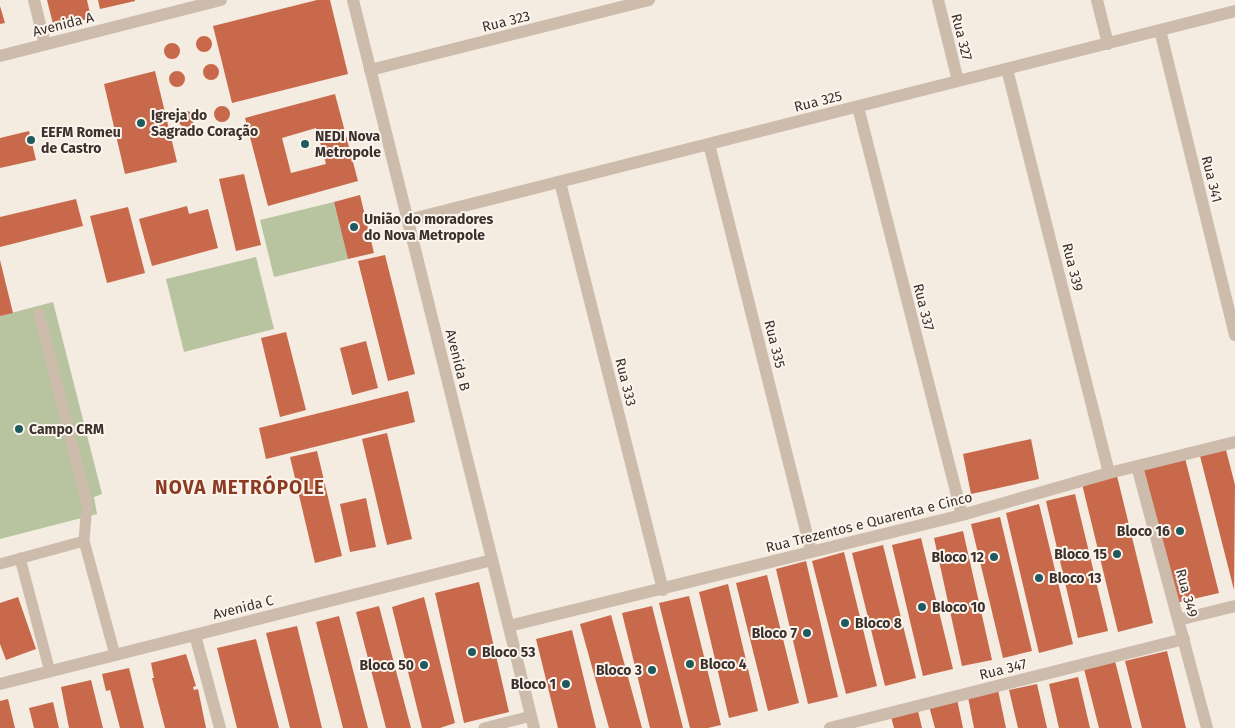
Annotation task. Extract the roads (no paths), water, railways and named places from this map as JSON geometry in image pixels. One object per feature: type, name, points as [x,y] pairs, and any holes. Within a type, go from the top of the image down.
[{"type":"street","points":[[34,0],[45,44]]},
{"type":"street","name":"Avenida A","points":[[0,56],[221,0]]},
{"type":"street","name":"Avenida B","points":[[353,0],[533,722]]},
{"type":"street","name":"Rua 323","points":[[370,70],[649,0]]},
{"type":"street","name":"Rua 327","points":[[938,0],[958,81]]},
{"type":"street","points":[[1097,0],[1108,44]]},
{"type":"street","name":"Rua 325","points":[[408,220],[1235,11]]},
{"type":"street","name":"Rua 341","points":[[1160,30],[1235,335]]},
{"type":"street","name":"Rua 339","points":[[1007,69],[1109,473]]},
{"type":"street","name":"Rua 337","points":[[858,107],[962,515]]},
{"type":"street","name":"Rua 335","points":[[709,144],[811,552]]},
{"type":"street","name":"Rua 333","points":[[560,182],[663,590]]},
{"type":"street","name":"Rua Trezentos e Quarenta e Cinco","points":[[509,626],[663,590],[962,515],[1109,473],[1235,442]]},
{"type":"street","name":"Rua 349","points":[[1137,466],[1207,728]]},
{"type":"street","name":"Avenida C","points":[[0,684],[492,560]]},
{"type":"street","points":[[1178,620],[1235,606]]},
{"type":"street","points":[[195,635],[220,728]]},
{"type":"street","name":"Rua 347","points":[[830,728],[1184,639]]},
{"type":"lane","points":[[39,314],[87,504],[84,541],[115,655]]},
{"type":"lane","points":[[0,564],[84,541]]},
{"type":"lane","points":[[20,558],[50,672]]},
{"type":"lane","points":[[484,728],[533,722]]},
{"type":"place","name":"Igreja do Sagrado Coração","points":[[141,123]]},
{"type":"place","name":"EEFM Romeu de Castro","points":[[31,140]]},
{"type":"place","name":"NEDI Nova Metropole","points":[[305,144]]},
{"type":"place","name":"União do moradores do Nova Metropole","points":[[354,227]]},
{"type":"place","name":"Campo CRM","points":[[19,429]]},
{"type":"place","name":"Bloco 16","points":[[1180,531]]},
{"type":"place","name":"Bloco 15","points":[[1117,554]]},
{"type":"place","name":"Bloco 12","points":[[994,557]]},
{"type":"place","name":"Bloco 13","points":[[1039,578]]},
{"type":"place","name":"Bloco 10","points":[[922,607]]},
{"type":"place","name":"Bloco 8","points":[[845,623]]},
{"type":"place","name":"Bloco 7","points":[[807,633]]},
{"type":"place","name":"Bloco 53","points":[[472,652]]},
{"type":"place","name":"Bloco 4","points":[[690,664]]},
{"type":"place","name":"Bloco 50","points":[[424,665]]},
{"type":"place","name":"Bloco 3","points":[[652,670]]},
{"type":"place","name":"Bloco 1","points":[[566,684]]},
{"type":"district","name":"NOVA METRÓPOLE","points":[[240,487]]}]
